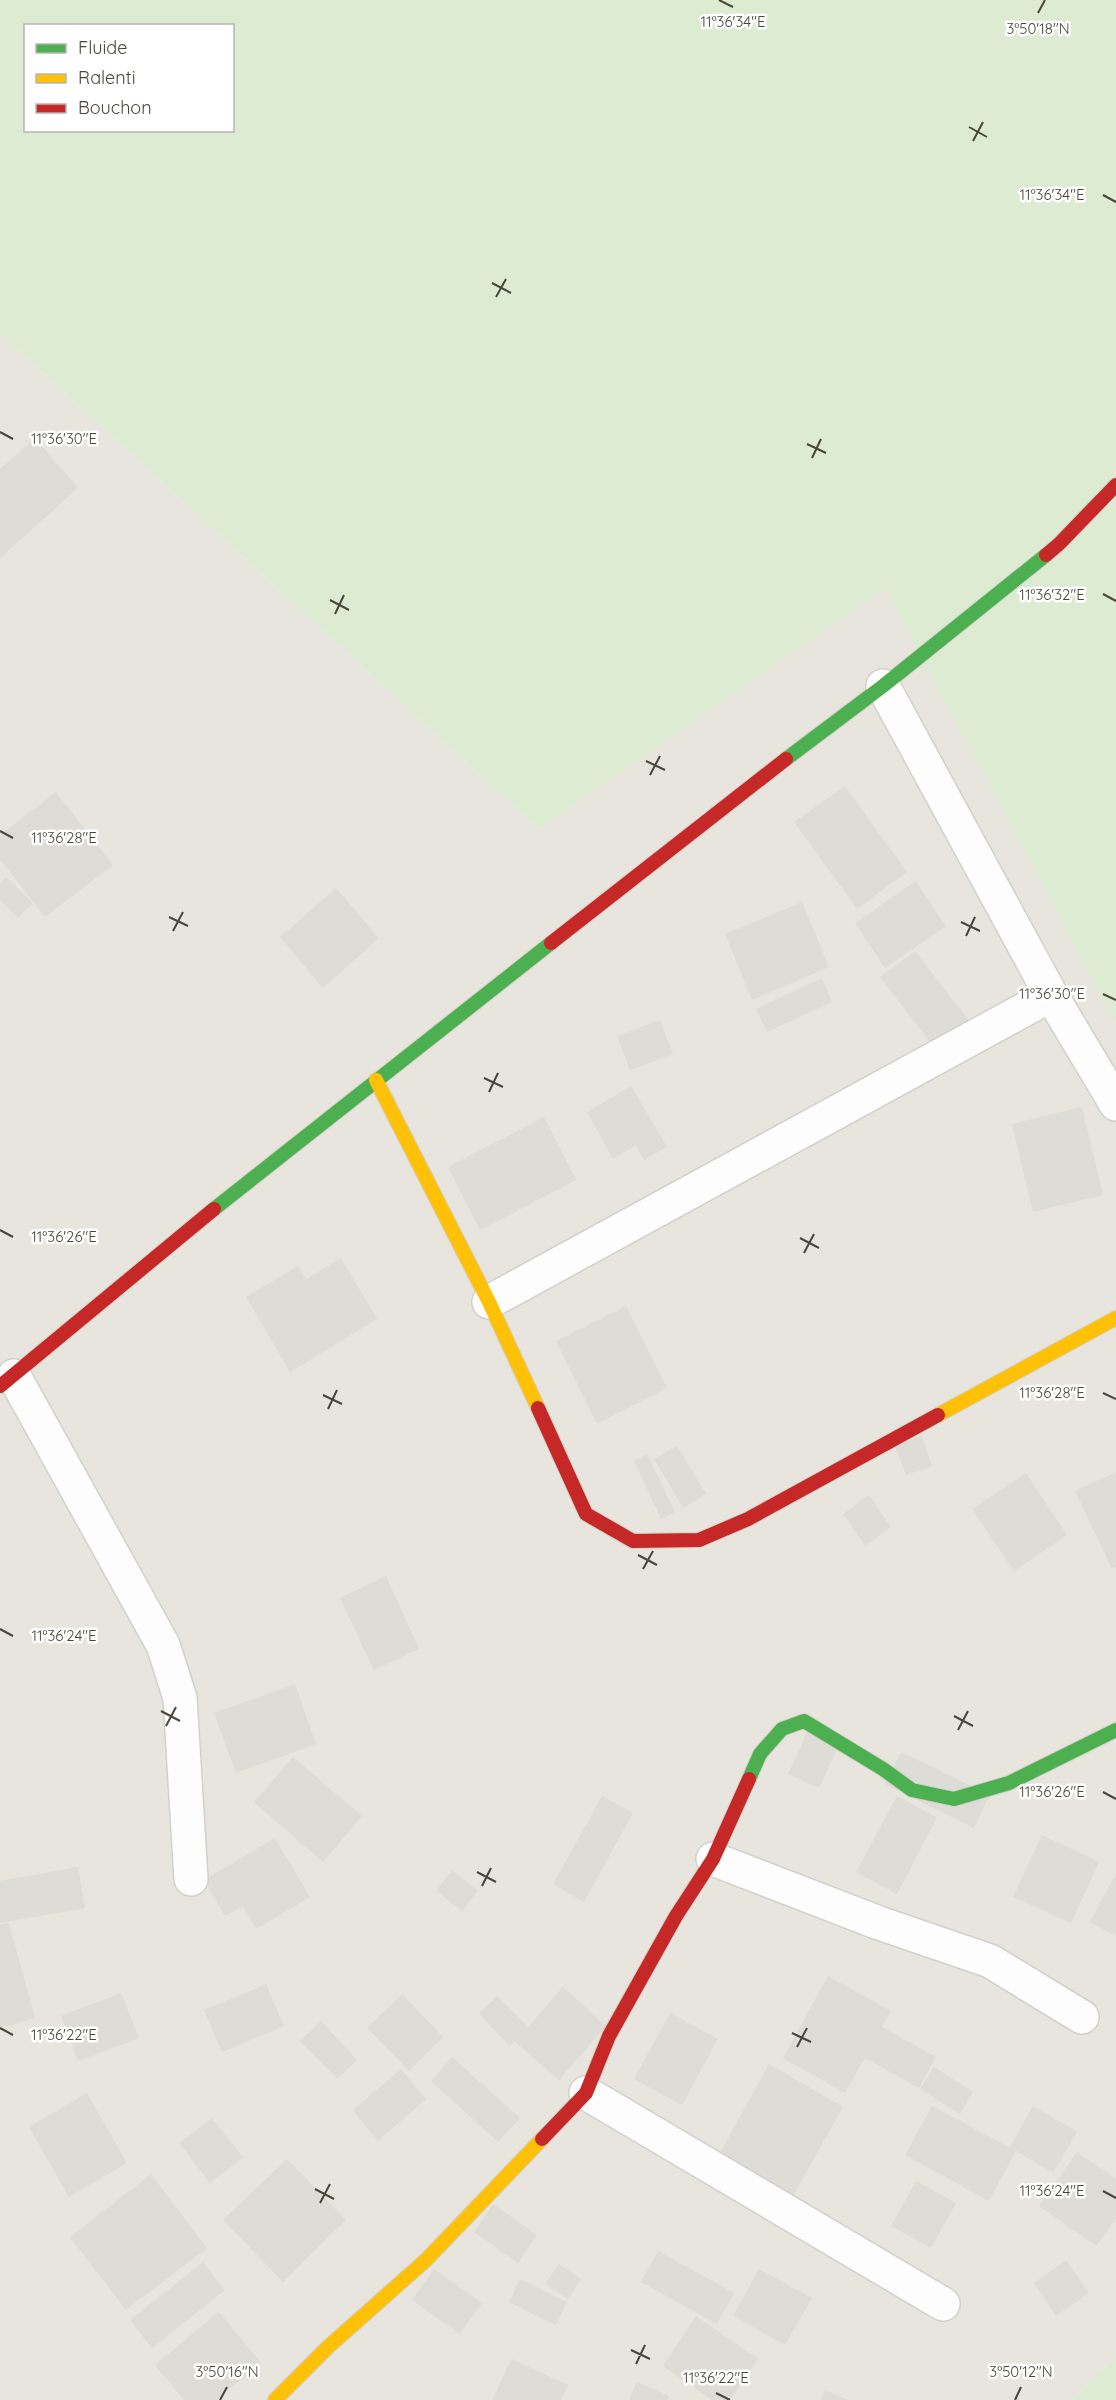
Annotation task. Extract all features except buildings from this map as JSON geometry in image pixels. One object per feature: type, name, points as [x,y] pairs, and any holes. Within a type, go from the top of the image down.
[{"type":"street","points":[[191,1879],[180,1698],[163,1645],[7,1381],[236,1191],[754,782],[883,686],[1059,544],[1116,485]]},
{"type":"street","points":[[883,686],[1051,995],[1116,1104]]},
{"type":"street","points":[[489,1302],[1051,995]]},
{"type":"street","points":[[376,1080],[489,1302],[586,1514],[633,1541],[699,1540],[748,1519],[1116,1318]]},
{"type":"street","points":[[275,2400],[328,2347],[426,2260],[585,2093],[609,2036],[676,1916],[713,1858],[760,1754],[782,1729],[804,1721],[883,1768],[912,1790],[954,1799],[1010,1783],[1116,1730]]},
{"type":"street","points":[[713,1858],[879,1923],[990,1961],[1082,2017]]},
{"type":"street","points":[[585,2093],[943,2304]]},
{"type":"shaded area","points":[[0,333],[539,829],[885,588],[1116,1024],[1116,2356],[1073,2400],[0,2400]]},
{"type":"green space","points":[[0,0],[1116,0],[1116,1024],[885,589],[539,829],[0,333]]},
{"type":"green space","points":[[1116,2356],[1116,2400],[1073,2400]]},
{"type":"traffic: fast","points":[[786,759],[883,686],[1046,555]]},
{"type":"traffic: fast","points":[[214,1209],[551,943]]},
{"type":"traffic: fast","points":[[749,1779],[760,1754],[782,1729],[804,1721],[883,1769],[912,1790],[954,1799],[1009,1783],[1116,1730]]},
{"type":"traffic: slow","points":[[376,1080],[489,1302],[538,1408]]},
{"type":"traffic: slow","points":[[938,1415],[1116,1318]]},
{"type":"traffic: slow","points":[[275,2400],[328,2347],[426,2260],[542,2139]]},
{"type":"traffic: jam","points":[[1046,555],[1116,485]]},
{"type":"traffic: jam","points":[[551,943],[786,759]]},
{"type":"traffic: jam","points":[[0,1386],[214,1209]]},
{"type":"traffic: jam","points":[[538,1408],[586,1514],[633,1541],[699,1540],[748,1519],[938,1415]]},
{"type":"traffic: jam","points":[[542,2139],[586,2093],[609,2036],[676,1916],[713,1859],[749,1779]]}]
